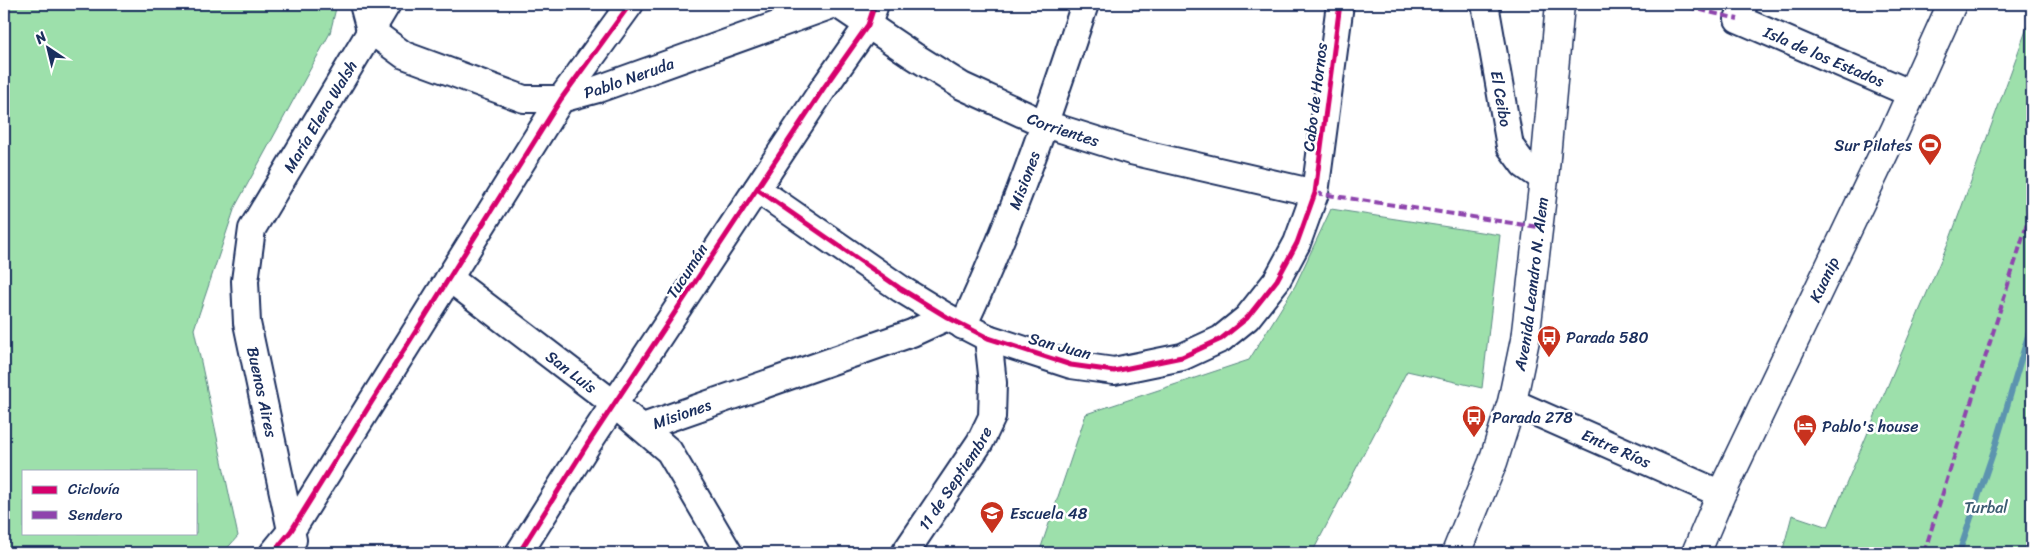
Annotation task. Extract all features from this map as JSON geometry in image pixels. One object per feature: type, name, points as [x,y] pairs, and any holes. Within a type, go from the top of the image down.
[{"type":"main road","name":"Avenida Leandro N. Alem","points":[[1456,553],[1494,462],[1512,402],[1525,340],[1544,179],[1560,4]]},
{"type":"main road","name":"Kuanip","points":[[1696,553],[1721,494],[1912,94],[1952,4]]},
{"type":"street","points":[[363,4],[370,30]]},
{"type":"street","name":"María Elena Walsh","points":[[252,229],[387,4]]},
{"type":"street","points":[[273,553],[294,542],[449,278],[562,99],[630,4]]},
{"type":"street","name":"Pablo Neruda","points":[[370,30],[404,55],[524,99],[562,99],[598,89],[836,4]]},
{"type":"street","name":"Corrientes","points":[[836,4],[872,14],[962,86],[1045,124],[1131,151],[1315,192]]},
{"type":"street","name":"Misiones","points":[[643,427],[912,333],[955,321],[980,289],[1045,124],[1085,4]]},
{"type":"street","name":"El Ceibo","points":[[1485,4],[1510,146],[1524,165],[1544,179]]},
{"type":"street","name":"Cabo de Hornos","points":[[1315,192],[1335,5]]},
{"type":"street","name":"Isla de los Estados","points":[[1741,11],[1912,94]]},
{"type":"street","name":"Tucumán","points":[[519,553],[614,404],[872,14]]},
{"type":"street","name":"San Juan","points":[[757,189],[901,289],[988,338],[1071,365],[1114,371],[1182,357],[1221,338],[1247,318],[1277,280],[1297,243],[1315,192]]},
{"type":"street","name":"Buenos Aires","points":[[252,229],[245,281],[247,323],[294,542]]},
{"type":"street","name":"San Luis","points":[[449,278],[614,404],[669,451],[730,553]]},
{"type":"street","name":"11 de Septiembre","points":[[905,553],[980,442],[992,416],[993,383],[988,338]]},
{"type":"street","name":"Entre Ríos","points":[[1512,402],[1721,494]]},
{"type":"green space","points":[[4,4],[337,4],[330,33],[235,207],[194,329],[238,536],[223,553],[4,553]]},
{"type":"green space","name":"Turbal","points":[[2032,14],[2032,553],[1782,553],[1792,515],[1828,527],[1951,236]]},
{"type":"green space","points":[[1331,209],[1500,235],[1482,388],[1407,371],[1312,553],[1039,553],[1086,414],[1249,360],[1295,286]]},
{"type":"waterway","points":[[1959,553],[1995,447],[2032,322]]},
{"type":"marked path","points":[[1676,4],[1738,19]]},
{"type":"marked path","points":[[1315,193],[1538,227]]},
{"type":"marked path","points":[[1924,553],[2032,208]]},
{"type":"cycle path","points":[[273,553],[291,531],[561,99],[630,4]]},
{"type":"cycle path","points":[[519,553],[587,445],[825,86],[868,25],[875,4]]},
{"type":"cycle path","points":[[757,189],[901,289],[947,317],[988,338],[1071,365],[1114,371],[1182,357],[1221,339],[1247,318],[1277,280],[1297,243],[1315,193],[1340,4]]},
{"type":"place","name":"Sur Pilates","points":[[1930,166]]},
{"type":"place","name":"Parada 580","points":[[1549,358]]},
{"type":"place","name":"Parada 278","points":[[1474,438]]},
{"type":"place","name":"Pablo's house","points":[[1805,447]]},
{"type":"place","name":"Escuela 48","points":[[992,534]]}]
